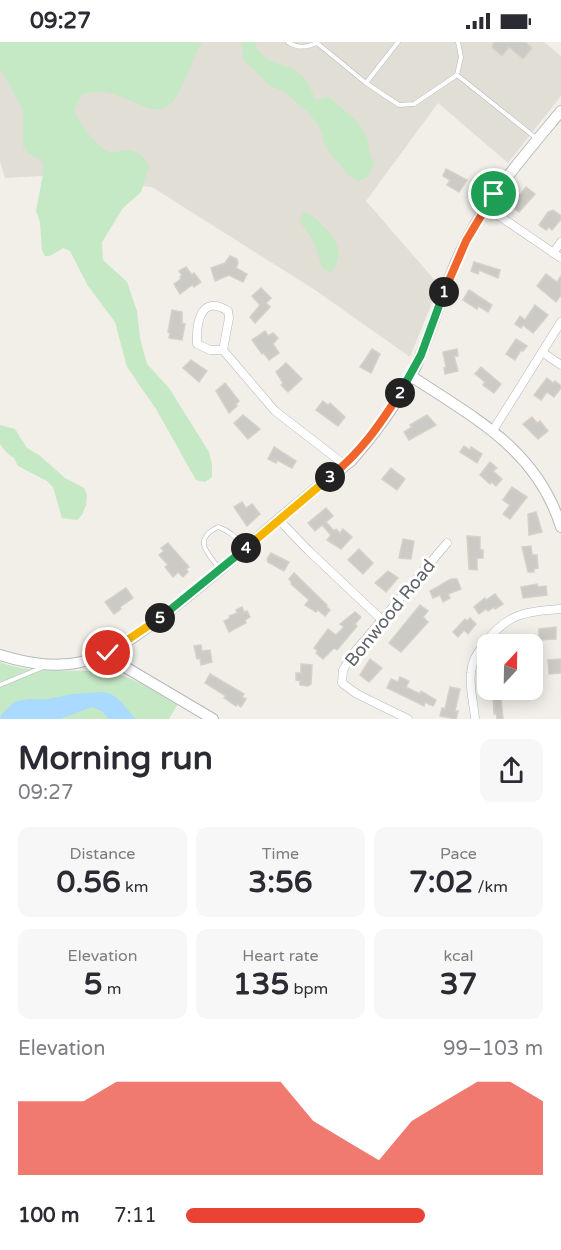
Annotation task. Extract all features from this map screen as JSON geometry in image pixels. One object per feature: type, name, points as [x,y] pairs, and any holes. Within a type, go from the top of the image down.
[{"type":"main road","points":[[3,658],[52,664],[80,662],[108,653],[149,626],[220,570],[345,465],[364,446],[411,376],[453,270],[466,241],[486,207],[561,111]]},
{"type":"main road","points":[[411,376],[517,452],[534,470],[546,488],[561,526]]},
{"type":"main road","points":[[108,653],[120,664],[213,719]]},
{"type":"street","points":[[486,207],[561,258]]},
{"type":"street","points":[[553,253],[561,242]]},
{"type":"street","points":[[223,350],[229,318],[228,311],[220,306],[211,305],[202,310],[196,329],[197,344],[210,350],[223,350],[275,411],[345,465]]},
{"type":"street","points":[[492,432],[561,322]]},
{"type":"street","points":[[542,352],[561,365]]},
{"type":"street","points":[[279,520],[382,620]]},
{"type":"street","name":"Bonwood Road","points":[[408,719],[357,694],[342,683],[343,670],[352,655],[447,543]]},
{"type":"street","points":[[475,719],[470,675],[473,659],[496,629],[512,617],[536,611],[561,609]]},
{"type":"lane","points":[[288,42],[300,47],[317,43],[366,83],[399,105],[414,104],[457,75],[461,57],[459,42]]},
{"type":"lane","points":[[366,83],[398,42]]},
{"type":"lane","points":[[457,75],[537,140]]},
{"type":"lane","points":[[220,570],[206,552],[203,544],[205,536],[210,531],[218,527],[226,529],[245,549]]},
{"type":"lane","points":[[0,685],[52,664]]},
{"type":"shaded area","points":[[0,42],[544,42],[561,56],[561,96],[508,163],[438,103],[366,201],[439,285],[410,357],[315,290],[152,187],[39,176],[5,178],[0,161]]},
{"type":"green space","points":[[0,42],[202,42],[178,94],[165,108],[155,109],[108,93],[95,91],[82,95],[74,109],[83,127],[99,146],[111,152],[134,151],[141,155],[149,167],[141,192],[123,208],[102,242],[103,260],[127,282],[137,311],[140,338],[147,364],[169,388],[209,452],[212,477],[205,482],[196,480],[156,409],[127,367],[115,322],[88,286],[70,251],[63,248],[50,256],[45,256],[42,250],[40,222],[36,211],[44,169],[42,161],[28,153],[23,146],[23,110],[0,71]]},
{"type":"green space","points":[[242,42],[255,42],[269,60],[295,70],[304,77],[316,100],[329,97],[359,124],[366,135],[374,163],[368,177],[358,181],[349,176],[331,154],[324,143],[319,126],[308,112],[283,91],[270,86],[243,59]]},
{"type":"green space","points":[[303,213],[316,219],[336,242],[338,259],[331,272],[325,270],[321,265],[315,244],[300,221]]},
{"type":"green space","points":[[0,425],[15,429],[27,448],[39,455],[65,478],[84,488],[87,495],[86,505],[77,520],[62,518],[53,487],[47,481],[18,466],[14,458],[7,453],[0,444]]},
{"type":"green space","points":[[0,662],[28,669],[115,674],[139,683],[177,705],[169,719],[0,719]]},
{"type":"water","points":[[103,692],[118,699],[136,719],[109,719],[102,711],[92,707],[60,719],[0,719],[14,702]]},
{"type":"building","points":[[494,42],[525,42],[532,48],[523,59],[509,47],[502,56],[492,47]]},
{"type":"building","points":[[446,169],[467,180],[459,192],[447,185],[450,180],[443,176]]},
{"type":"building","points":[[526,187],[535,194],[519,212],[511,206],[518,193],[520,195]]},
{"type":"building","points":[[553,210],[561,216],[561,219],[552,230],[549,227],[546,230],[539,225],[548,212]]},
{"type":"building","points":[[230,256],[237,259],[236,268],[247,274],[243,282],[229,275],[215,281],[211,268],[225,263]]},
{"type":"building","points":[[474,262],[500,270],[498,278],[479,270],[478,274],[471,271]]},
{"type":"building","points":[[186,267],[201,282],[194,287],[192,285],[180,294],[174,284],[181,279],[182,275],[179,271]]},
{"type":"building","points":[[546,274],[557,282],[561,276],[561,295],[556,302],[537,286]]},
{"type":"building","points":[[261,288],[271,298],[266,303],[270,307],[255,323],[250,317],[260,305],[252,296]]},
{"type":"building","points":[[469,290],[492,305],[488,312],[478,306],[477,309],[463,300]]},
{"type":"building","points":[[535,305],[548,315],[533,333],[523,325],[521,328],[515,324],[520,316],[525,320]]},
{"type":"building","points":[[172,310],[182,312],[182,323],[185,324],[182,340],[169,338]]},
{"type":"building","points":[[265,331],[268,336],[273,333],[278,338],[273,344],[279,353],[269,360],[252,340]]},
{"type":"building","points":[[516,339],[527,346],[523,351],[521,350],[515,360],[506,354]]},
{"type":"building","points":[[372,349],[380,354],[371,373],[360,367]]},
{"type":"building","points":[[457,349],[458,356],[454,356],[458,371],[445,374],[443,352]]},
{"type":"building","points":[[191,360],[207,371],[199,382],[183,368]]},
{"type":"building","points":[[286,363],[302,379],[288,392],[281,385],[283,383],[276,372]]},
{"type":"building","points":[[481,367],[501,384],[494,393],[483,385],[485,382],[475,374]]},
{"type":"building","points":[[547,378],[553,383],[555,381],[561,388],[554,397],[547,392],[541,400],[534,395]]},
{"type":"building","points":[[225,383],[239,401],[229,413],[216,391]]},
{"type":"building","points":[[323,401],[328,405],[330,403],[345,417],[338,426],[316,410]]},
{"type":"building","points":[[243,415],[260,429],[248,439],[234,423]]},
{"type":"building","points":[[427,415],[436,425],[409,440],[404,432],[412,427],[410,425]]},
{"type":"building","points":[[532,417],[537,423],[540,421],[548,431],[538,439],[523,424]]},
{"type":"building","points":[[464,446],[470,450],[471,447],[482,454],[477,463],[460,452]]},
{"type":"building","points":[[274,447],[296,461],[292,468],[277,460],[276,463],[268,459]]},
{"type":"building","points":[[490,462],[497,468],[493,471],[502,479],[496,486],[480,475]]},
{"type":"building","points":[[391,468],[405,479],[397,490],[382,479]]},
{"type":"building","points":[[512,487],[527,497],[510,519],[503,514],[510,505],[503,500]]},
{"type":"building","points":[[242,502],[246,508],[252,504],[260,514],[247,526],[234,507]]},
{"type":"building","points":[[326,508],[333,516],[326,522],[334,531],[336,529],[340,533],[343,529],[352,537],[341,549],[327,540],[331,535],[322,525],[315,531],[308,523]]},
{"type":"building","points":[[536,512],[542,532],[529,535],[528,514]]},
{"type":"building","points":[[467,536],[480,537],[480,550],[483,550],[483,558],[477,558],[477,570],[469,569]]},
{"type":"building","points":[[403,539],[414,541],[411,559],[399,558]]},
{"type":"building","points":[[168,543],[189,567],[183,577],[178,572],[173,577],[165,567],[168,565],[159,555],[164,551],[161,548]]},
{"type":"building","points":[[531,546],[532,555],[537,555],[538,568],[534,569],[534,572],[528,572],[522,547]]},
{"type":"building","points":[[359,549],[373,563],[363,574],[348,560]]},
{"type":"building","points":[[271,553],[289,562],[284,571],[268,562],[267,559]]},
{"type":"building","points":[[388,571],[398,578],[386,592],[375,583]]},
{"type":"building","points":[[294,573],[327,605],[330,610],[325,616],[318,610],[316,612],[305,605],[309,600],[291,584],[289,579]]},
{"type":"building","points":[[451,579],[457,579],[461,589],[448,594],[450,598],[443,602],[440,595],[433,598],[430,591]]},
{"type":"building","points":[[537,584],[538,587],[546,586],[547,595],[523,598],[521,587]]},
{"type":"building","points":[[126,588],[133,598],[114,614],[105,602]]},
{"type":"building","points":[[495,594],[503,604],[495,609],[494,607],[488,611],[486,609],[479,614],[474,607],[485,598],[486,600]]},
{"type":"building","points":[[420,605],[428,611],[423,617],[428,622],[401,652],[389,643]]},
{"type":"building","points":[[242,607],[250,617],[245,620],[246,623],[229,632],[224,621]]},
{"type":"building","points":[[355,612],[361,617],[355,624],[357,626],[337,650],[334,648],[323,659],[314,648],[328,629],[336,635],[344,627],[340,624]]},
{"type":"building","points":[[470,618],[476,624],[468,634],[464,630],[458,637],[453,632],[465,619],[467,621]]},
{"type":"building","points":[[556,627],[556,639],[543,640],[543,634],[539,634],[539,629]]},
{"type":"building","points":[[201,645],[202,651],[210,650],[212,662],[201,665],[200,658],[197,659],[194,646]]},
{"type":"building","points":[[370,659],[382,668],[369,682],[360,675]]},
{"type":"building","points":[[561,659],[561,673],[549,674],[548,660]]},
{"type":"building","points":[[301,664],[312,665],[311,684],[308,686],[300,685],[300,681],[296,680],[296,673],[301,673]]},
{"type":"building","points":[[210,674],[244,694],[242,697],[246,699],[241,707],[224,698],[226,696],[205,683]]},
{"type":"building","points":[[400,677],[409,681],[406,687],[420,694],[421,691],[436,700],[433,706],[425,702],[424,706],[387,688],[391,679],[398,682]]},
{"type":"building","points":[[450,687],[460,689],[455,711],[458,711],[456,719],[440,716],[442,708],[445,709]]},
{"type":"building","points":[[493,700],[501,700],[503,719],[497,719],[496,713],[494,714]]},
{"type":"route","points":[[108,653],[149,626],[208,580],[351,461],[364,446],[411,376],[466,241],[494,194]]}]
